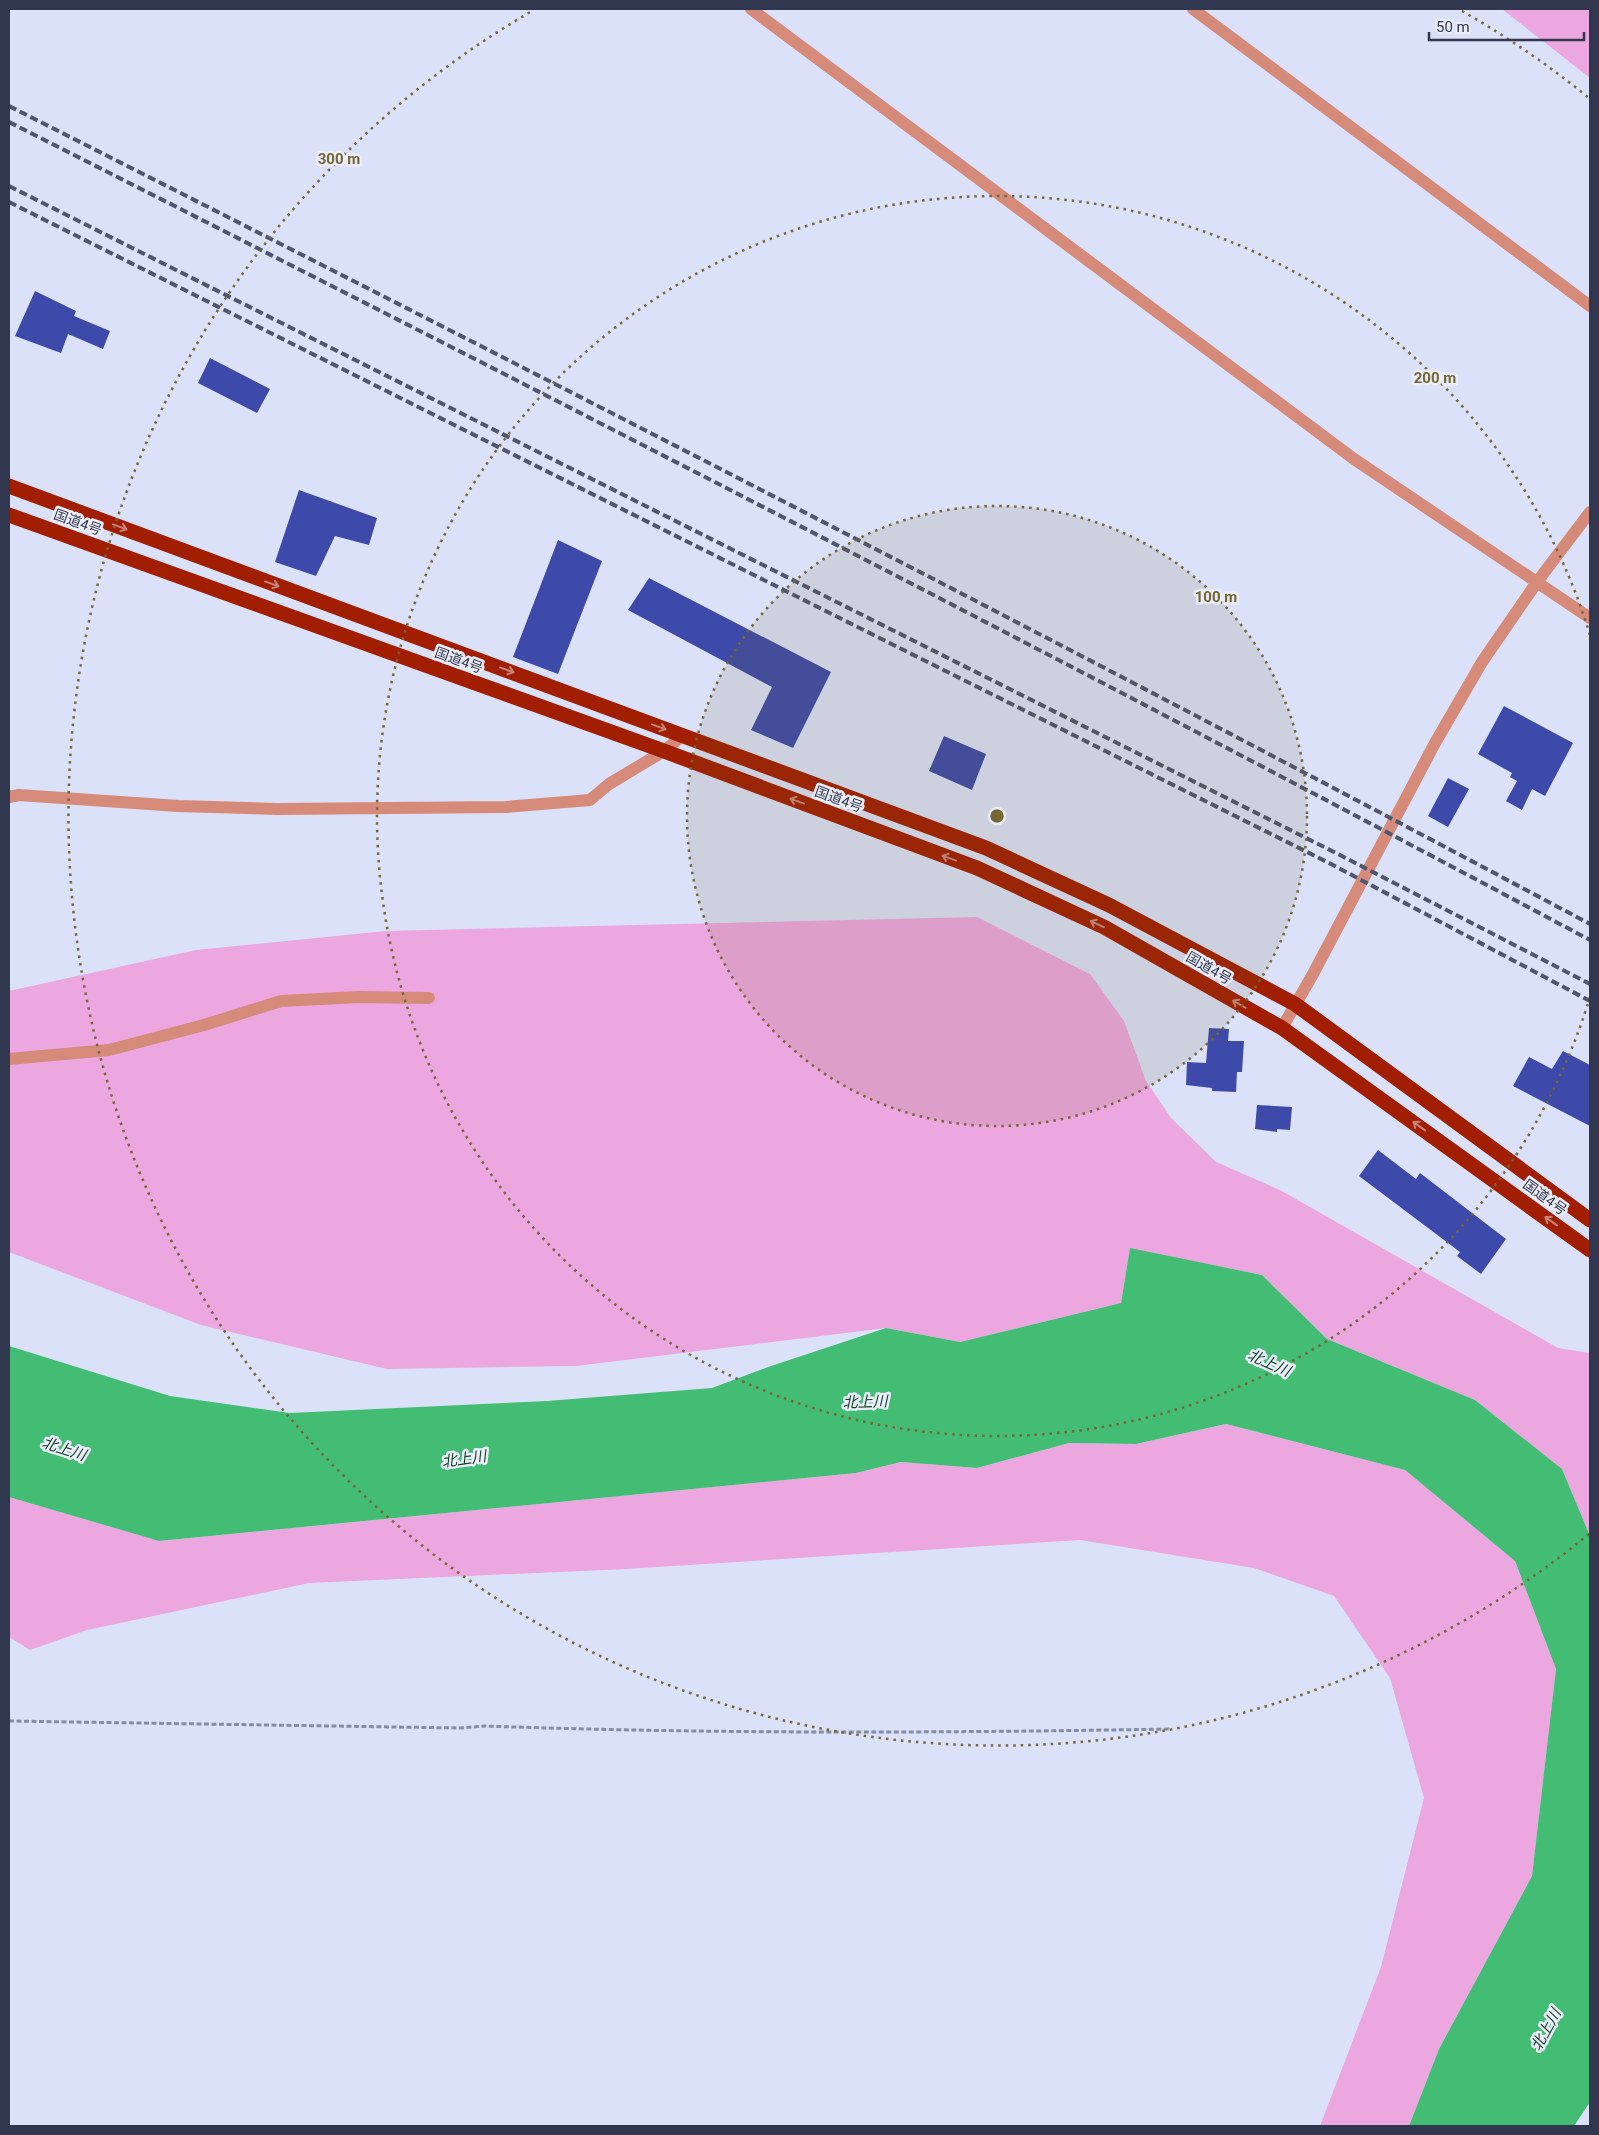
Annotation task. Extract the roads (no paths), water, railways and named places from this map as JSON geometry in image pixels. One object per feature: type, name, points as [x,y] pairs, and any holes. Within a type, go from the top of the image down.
[{"type":"highway","name":"国道4号","points":[[9,486],[986,848],[1109,905],[1295,1004],[1590,1220]]},
{"type":"highway","name":"国道4号","points":[[9,515],[664,751],[976,868],[1104,927],[1282,1028],[1590,1250]]},
{"type":"street","points":[[751,9],[1354,459],[1590,618]]},
{"type":"street","points":[[1193,9],[1590,306]]},
{"type":"street","points":[[1282,1028],[1313,974],[1435,743],[1482,662],[1537,582],[1590,512]]},
{"type":"street","points":[[9,797],[19,795],[178,806],[277,809],[506,807],[590,800],[609,784],[664,751],[682,736]]},
{"type":"street","points":[[9,1059],[109,1050],[204,1025],[281,1001],[359,997],[429,998]]},
{"type":"water","name":"北上川","points":[[1130,1248],[1262,1275],[1327,1339],[1475,1400],[1562,1469],[1590,1536],[1590,2102],[1574,2126],[1409,2126],[1439,2049],[1532,1876],[1556,1669],[1515,1561],[1405,1470],[1226,1424],[1136,1444],[1069,1443],[977,1468],[901,1462],[856,1473],[159,1541],[9,1497],[9,1346],[170,1396],[290,1413],[547,1401],[712,1388],[771,1366],[886,1328],[960,1342],[1121,1303]]},
{"type":"railway","points":[[9,106],[802,511],[1197,716],[1590,924]]},
{"type":"railway","points":[[9,122],[802,527],[1197,732],[1590,940]]},
{"type":"railway","points":[[9,186],[1336,853],[1590,984]]},
{"type":"railway","points":[[9,202],[1331,864],[1590,1001]]}]
